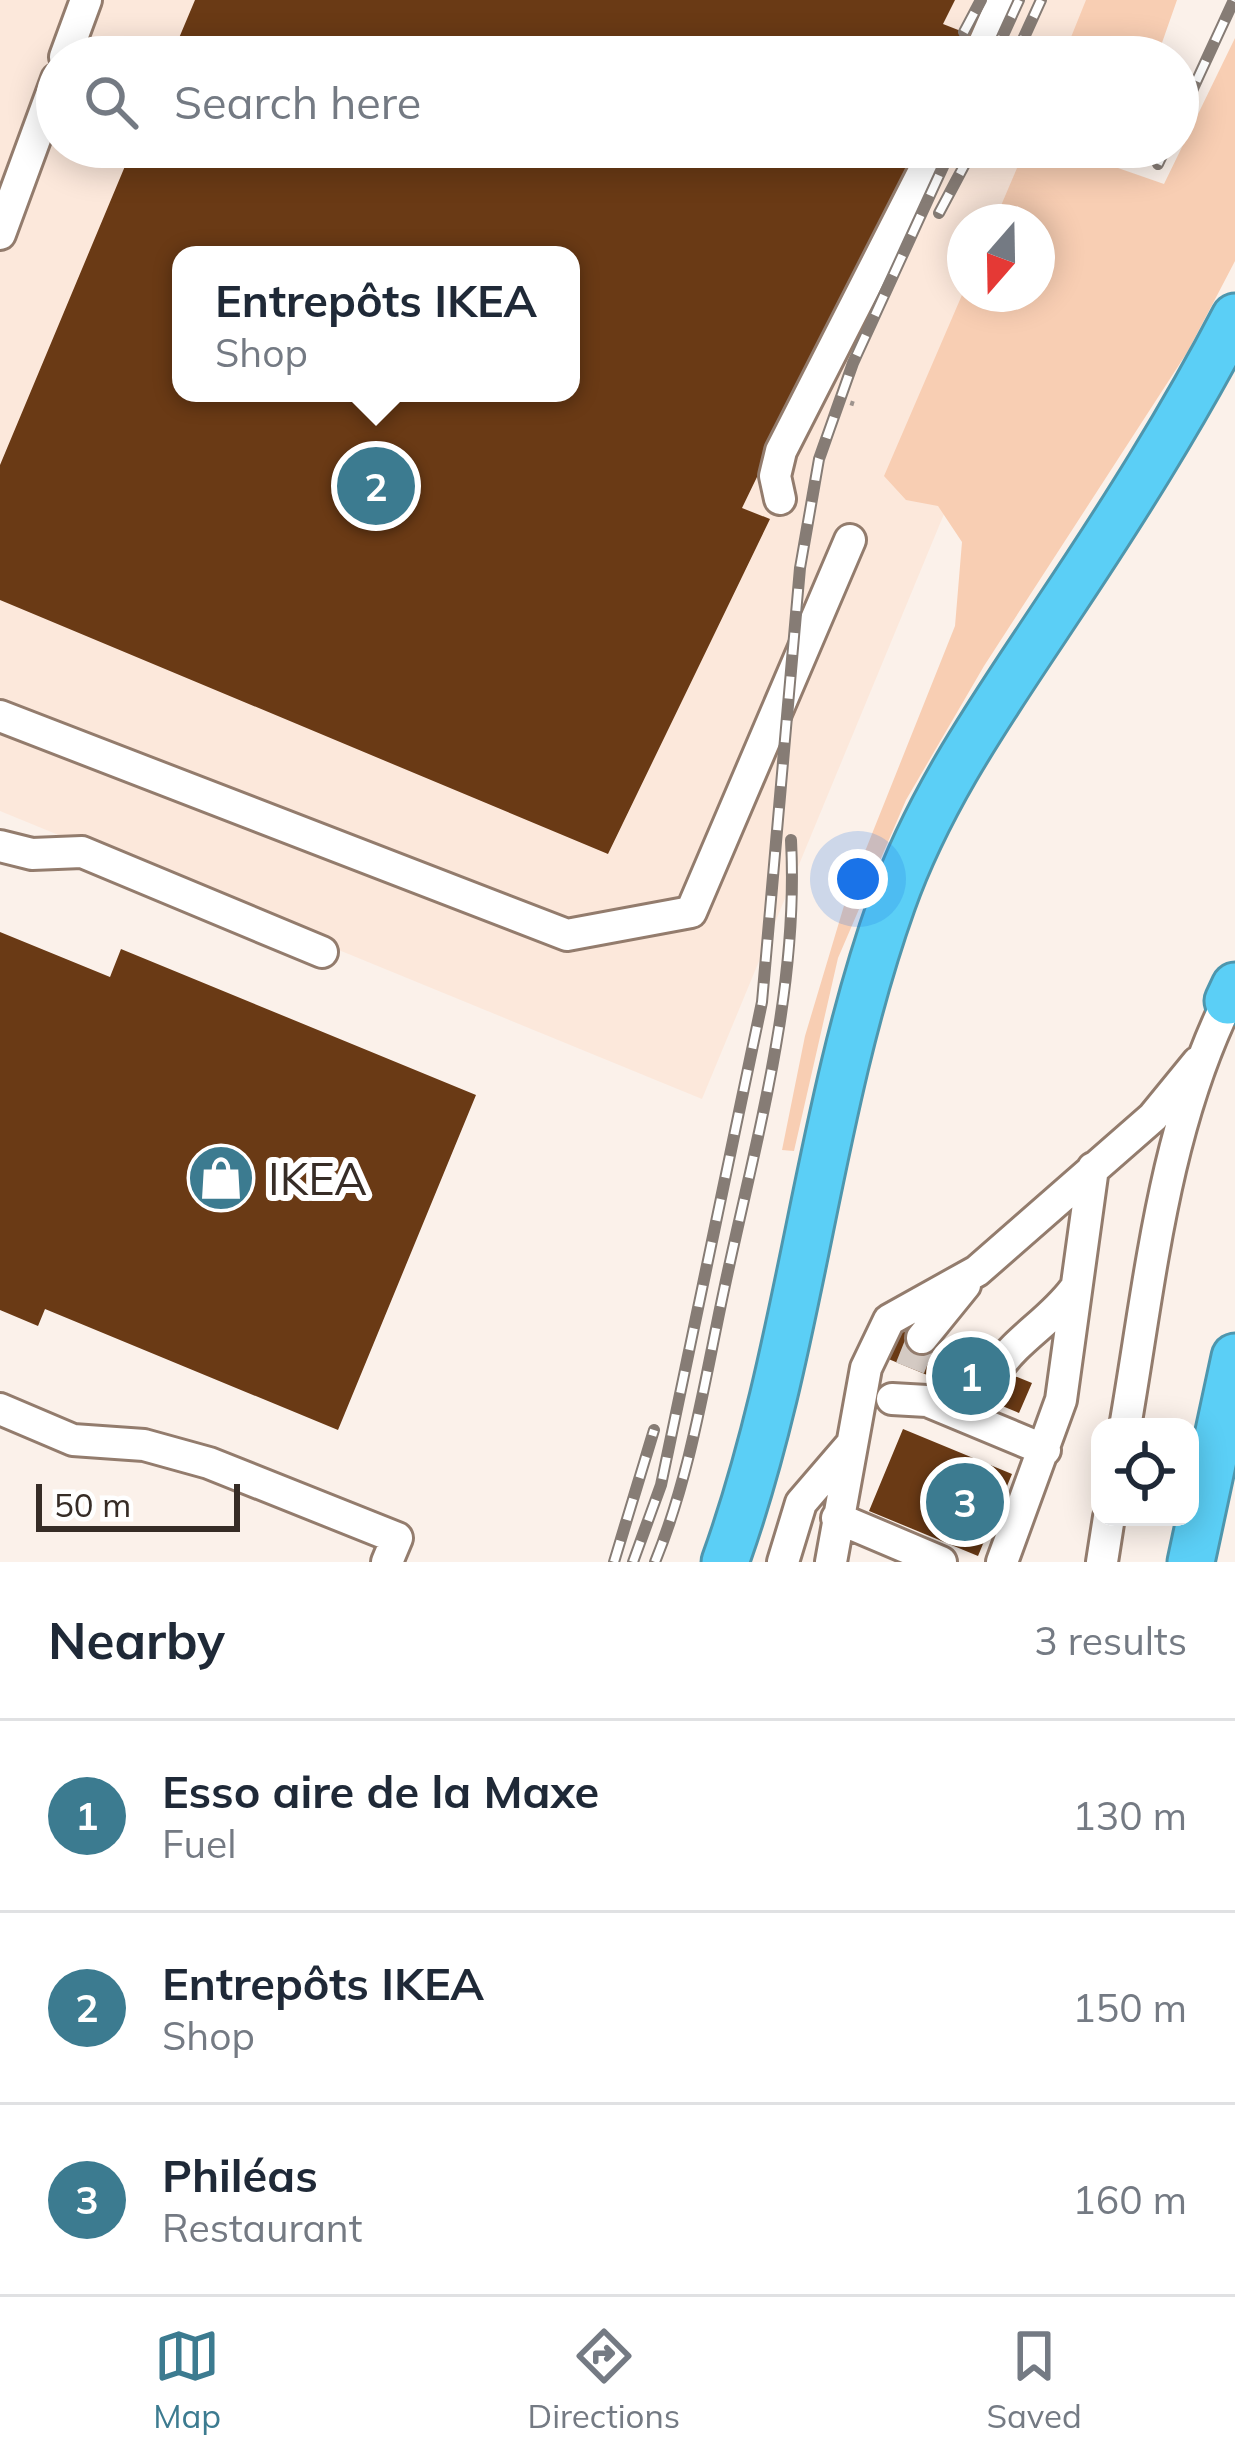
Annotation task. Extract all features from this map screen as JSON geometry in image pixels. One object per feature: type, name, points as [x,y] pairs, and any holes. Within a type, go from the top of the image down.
[{"type":"highway","points":[[725,1562],[755,1463],[851,1034],[893,900],[946,778],[1189,406],[1235,316]]},
{"type":"highway","points":[[1191,1562],[1235,1357]]},
{"type":"lane","points":[[73,36],[86,0]]},
{"type":"lane","points":[[987,36],[1003,0]]},
{"type":"lane","points":[[0,234],[36,136]]},
{"type":"lane","points":[[780,500],[775,476],[781,452],[925,168]]},
{"type":"lane","points":[[0,716],[567,935],[691,913],[850,540]]},
{"type":"lane","points":[[0,846],[32,854],[82,852],[322,952]]},
{"type":"lane","points":[[1127,1418],[1173,1149],[1198,1061],[1232,993]]},
{"type":"lane","points":[[922,1338],[977,1271],[1153,1117],[1198,1061]]},
{"type":"lane","points":[[1002,1562],[1061,1400],[1093,1168]]},
{"type":"lane","points":[[830,1562],[866,1368],[889,1320],[977,1271]]},
{"type":"lane","points":[[997,1369],[1010,1349],[1052,1320],[1077,1286]]},
{"type":"lane","points":[[783,1562],[801,1503],[852,1437],[892,1399],[910,1368]]},
{"type":"lane","points":[[892,1399],[980,1410],[1045,1450]]},
{"type":"lane","points":[[0,1409],[73,1440],[144,1444],[209,1463],[397,1538],[387,1562]]},
{"type":"lane","points":[[837,1518],[941,1562]]},
{"type":"lane","points":[[1102,1562],[1108,1526]]},
{"type":"shaded area","points":[[0,0],[1156,0],[1141,36],[36,36],[36,168],[1079,168],[1051,204],[947,204],[947,312],[1028,312],[702,1099],[0,811]]},
{"type":"shaded area","points":[[1086,0],[1177,0],[1164,36],[1071,36]]},
{"type":"shaded area","points":[[1235,38],[1235,261],[1188,351],[984,666],[906,800],[838,958],[794,1151],[782,1150],[805,1036],[846,899],[955,626],[962,542],[938,506],[906,500],[884,476],[955,312],[1055,312],[1055,204],[1002,204],[1017,168],[1118,168],[1164,184],[1172,168],[1199,168],[1199,112]]},
{"type":"building","points":[[195,0],[955,0],[943,24],[971,35],[971,36],[180,36]]},
{"type":"building","points":[[124,168],[907,168],[742,508],[770,519],[608,854],[0,600],[0,465]]},
{"type":"building","name":"IKEA","points":[[0,932],[110,977],[121,949],[476,1095],[338,1430],[45,1309],[38,1326],[0,1310]]},
{"type":"building","points":[[897,1329],[1032,1383],[1019,1413],[886,1358]]},
{"type":"building","points":[[903,1429],[1012,1474],[978,1556],[869,1511]]},
{"type":"tunnel","points":[[910,1368],[922,1338]]},
{"type":"tunnel","points":[[985,1399],[997,1369]]},
{"type":"railway","points":[[964,32],[981,0]]},
{"type":"railway","points":[[1003,36],[1019,0]]},
{"type":"railway","points":[[1025,36],[1041,0]]},
{"type":"railway","points":[[1199,76],[1234,0]]},
{"type":"railway","points":[[633,1562],[661,1485],[762,1002],[800,568],[819,459],[853,363],[942,168]]},
{"type":"railway","points":[[939,213],[963,168]]},
{"type":"railway","points":[[655,1562],[696,1425],[773,1064],[788,953],[791,840]]},
{"type":"railway","points":[[614,1562],[654,1430]]},
{"type":"place","name":"Entrepôts IKEA","points":[[376,486]]},
{"type":"place","name":"IKEA","points":[[221,1178]]},
{"type":"place","name":"Esso aire de la Maxe","points":[[971,1376]]},
{"type":"place","name":"Philéas","points":[[965,1502]]}]
